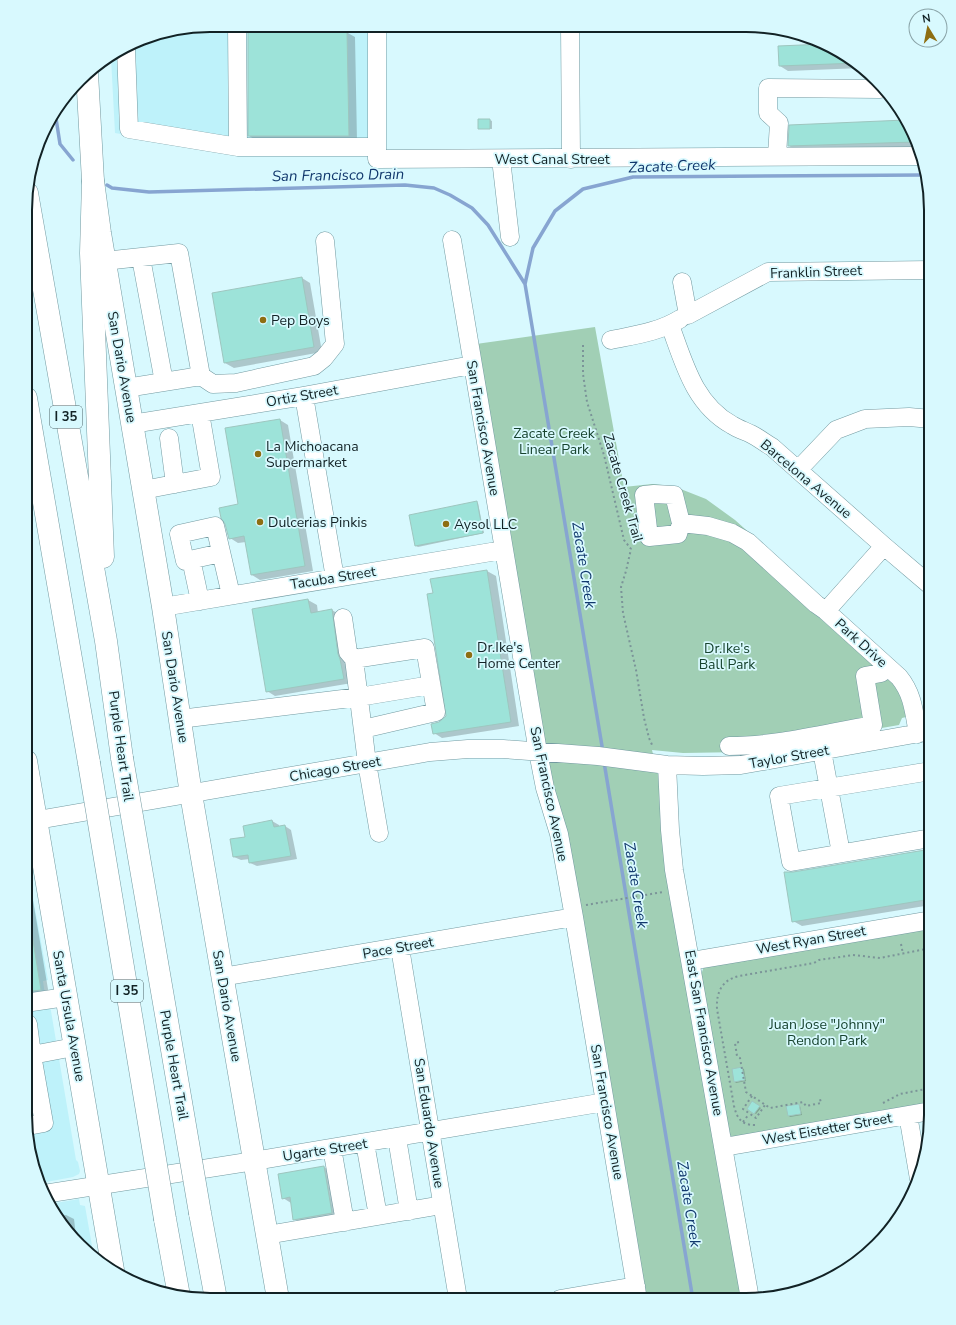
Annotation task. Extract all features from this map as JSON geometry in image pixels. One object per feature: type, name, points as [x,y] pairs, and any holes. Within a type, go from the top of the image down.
[{"type":"main road","name":"San Dario Avenue","points":[[87,81],[93,181],[104,262],[163,607],[191,794],[277,1293]]},
{"type":"main road","points":[[93,181],[91,254],[106,641]]},
{"type":"main road","name":"Purple Heart Trail","points":[[32,221],[106,641],[122,758],[215,1293]]},
{"type":"main road","name":"I 35","points":[[32,432],[90,763],[165,1219],[174,1285]]},
{"type":"main road","name":"Santa Ursula Avenue","points":[[32,826],[66,997],[112,1264]]},
{"type":"street","points":[[237,32],[238,146]]},
{"type":"street","points":[[376,32],[377,153]]},
{"type":"street","points":[[570,32],[571,159]]},
{"type":"street","name":"West Canal Street","points":[[126,53],[129,129],[238,146],[501,159],[916,156]]},
{"type":"street","points":[[777,156],[778,122],[768,113],[768,88],[876,89]]},
{"type":"street","points":[[501,159],[510,237]]},
{"type":"street","name":"San Francisco Avenue","points":[[452,240],[538,752],[545,788],[559,834],[579,911],[605,1102],[637,1293]]},
{"type":"street","points":[[126,388],[201,376],[213,384],[236,383],[314,366],[324,358],[335,344],[325,241]]},
{"type":"street","points":[[104,262],[179,253],[201,376]]},
{"type":"street","points":[[141,258],[164,382]]},
{"type":"street","name":"Franklin Street","points":[[611,340],[650,332],[670,325],[768,272],[924,270]]},
{"type":"street","points":[[682,282],[688,314]]},
{"type":"street","name":"Barcelona Avenue","points":[[670,325],[688,377],[699,395],[713,411],[731,425],[753,435],[772,447],[924,580]]},
{"type":"street","name":"Ortiz Street","points":[[132,424],[304,396],[472,365]]},
{"type":"street","points":[[304,396],[334,578]]},
{"type":"street","points":[[143,490],[211,477],[200,413]]},
{"type":"street","points":[[798,470],[836,430],[865,419],[909,417],[924,418]]},
{"type":"street","points":[[169,438],[175,484]]},
{"type":"street","points":[[682,524],[708,526],[732,533],[748,542],[816,604],[826,611]]},
{"type":"street","points":[[221,553],[185,561],[180,534],[215,526],[231,595]]},
{"type":"street","name":"Park Drive","points":[[884,546],[826,611],[899,677],[911,696],[924,733]]},
{"type":"street","name":"Tacuba Street","points":[[163,607],[504,550]]},
{"type":"street","points":[[191,559],[200,601]]},
{"type":"street","points":[[342,618],[348,652],[354,659],[367,763],[379,833]]},
{"type":"street","points":[[354,659],[425,648],[436,712],[363,729]]},
{"type":"street","points":[[729,746],[747,746],[772,743],[873,725],[865,676],[881,673],[888,667]]},
{"type":"street","points":[[180,719],[359,697],[431,685]]},
{"type":"street","name":"Taylor Street","points":[[656,760],[703,766],[741,765],[924,733]]},
{"type":"street","name":"Chicago Street","points":[[32,821],[430,752],[468,749],[557,753],[656,760]]},
{"type":"street","points":[[822,751],[841,853]]},
{"type":"street","name":"East San Francisco Avenue","points":[[656,760],[670,830],[674,870],[692,961],[749,1293]]},
{"type":"street","points":[[924,771],[779,796],[791,862],[924,839]]},
{"type":"street","name":"Pace Street","points":[[222,977],[400,948],[579,911]]},
{"type":"street","name":"West Ryan Street","points":[[692,961],[924,921]]},
{"type":"street","name":"San Eduardo Avenue","points":[[400,948],[457,1293]]},
{"type":"street","points":[[32,1002],[66,997]]},
{"type":"street","points":[[32,1125],[44,1123],[32,1055],[74,1047]]},
{"type":"street","name":"Ugarte Street","points":[[50,1193],[397,1138],[605,1102]]},
{"type":"street","name":"West Eistetter Street","points":[[724,1147],[924,1112]]},
{"type":"street","points":[[908,1115],[917,1165]]},
{"type":"street","points":[[397,1138],[409,1211]]},
{"type":"street","points":[[364,1143],[378,1216]]},
{"type":"street","points":[[332,1148],[345,1222]]},
{"type":"street","points":[[267,1235],[442,1205]]},
{"type":"path","name":"Zacate Creek Trail","points":[[583,345],[583,374],[587,402],[604,455],[624,540],[631,549],[621,587],[623,612],[636,670],[644,718],[656,760]]},
{"type":"path","points":[[579,911],[668,891]]},
{"type":"path","points":[[901,944],[903,954]]},
{"type":"path","points":[[759,1125],[752,1126],[742,1123],[734,1106],[717,1009],[717,997],[724,984],[732,978],[738,976],[814,963],[819,960],[853,954],[876,958],[924,950]]},
{"type":"path","points":[[739,1042],[735,1043],[737,1056],[740,1058],[746,1092],[770,1108],[803,1102],[806,1106],[821,1103],[820,1099]]},
{"type":"path","points":[[882,1104],[900,1094],[924,1089]]},
{"type":"path","points":[[752,1096],[743,1109],[749,1114],[756,1118],[765,1105]]},
{"type":"path","points":[[742,1123],[749,1114]]},
{"type":"shaded area","points":[[199,32],[383,32],[384,147],[215,151],[115,133],[111,62],[131,50],[153,41],[176,35]]},
{"type":"shaded area","points":[[32,892],[48,980],[43,981],[45,995],[50,1005],[76,1160],[80,1171],[79,1174],[73,1177],[46,1182],[41,1172],[35,1149],[32,1126]]},
{"type":"shaded area","points":[[79,1199],[80,1205],[85,1206],[93,1249],[76,1232],[55,1203]]},
{"type":"green space","name":"Zacate Creek Linear Park","points":[[595,327],[624,487],[652,484],[673,486],[706,499],[735,520],[823,599],[812,611],[893,683],[903,700],[906,717],[902,718],[899,725],[743,752],[683,753],[652,750],[659,779],[740,1293],[644,1293],[551,782],[476,344]]},
{"type":"green space","name":"Juan Jose \"Johnny\" Rendon Park","points":[[924,926],[924,1104],[732,1137],[730,1135],[701,975],[704,966]]},
{"type":"building","points":[[248,32],[347,32],[349,136],[248,136]]},
{"type":"building","points":[[811,45],[825,50],[847,63],[779,66],[778,46]]},
{"type":"building","points":[[478,119],[490,119],[490,129],[478,129]]},
{"type":"building","points":[[900,120],[910,142],[788,146],[789,125]]},
{"type":"building","name":"Pep Boys","points":[[302,277],[314,347],[224,363],[212,293]]},
{"type":"building","name":"Dulcerias Pinkis","points":[[280,419],[305,566],[251,575],[244,536],[229,539],[219,508],[238,504],[225,428]]},
{"type":"building","name":"Aysol LLC","points":[[477,501],[483,533],[415,546],[409,515]]},
{"type":"building","name":"Dr.Ike's Home Center","points":[[487,570],[511,722],[433,734],[431,724],[439,722],[446,716],[427,594],[433,593],[430,579]]},
{"type":"building","points":[[308,599],[311,613],[332,609],[338,654],[344,679],[266,692],[252,609]]},
{"type":"building","points":[[272,820],[274,827],[285,825],[291,856],[249,863],[248,855],[233,857],[230,839],[245,837],[243,826]]},
{"type":"building","points":[[924,850],[924,900],[792,922],[784,872],[793,872]]},
{"type":"building","points":[[32,934],[41,990],[32,991]]},
{"type":"building","points":[[742,1067],[745,1080],[734,1082],[732,1069]]},
{"type":"building","points":[[752,1101],[760,1106],[754,1114],[747,1109]]},
{"type":"building","points":[[799,1104],[801,1114],[788,1116],[786,1106]]},
{"type":"building","points":[[324,1166],[332,1213],[293,1220],[290,1197],[282,1199],[278,1174]]},
{"type":"waterway","name":"San Francisco Drain","points":[[56,120],[60,144],[73,160]]},
{"type":"waterway","name":"Zacate Creek","points":[[603,752],[525,284],[533,248],[555,211],[583,189],[633,177],[921,175]]},
{"type":"waterway","name":"San Francisco Drain","points":[[107,185],[112,188],[149,192],[405,185],[434,188],[450,195],[472,208],[488,225],[525,284]]},
{"type":"waterway","name":"Zacate Creek","points":[[604,762],[692,1293]]},
{"type":"place","name":"Pep Boys","points":[[263,320]]},
{"type":"place","name":"La Michoacana Supermarket","points":[[258,454]]},
{"type":"place","name":"Dulcerias Pinkis","points":[[260,522]]},
{"type":"place","name":"Aysol LLC","points":[[446,524]]},
{"type":"place","name":"Dr.Ike's Home Center","points":[[469,655]]},
{"type":"park label","name":"Dr.Ike's Ball Park","points":[[727,656]]}]
